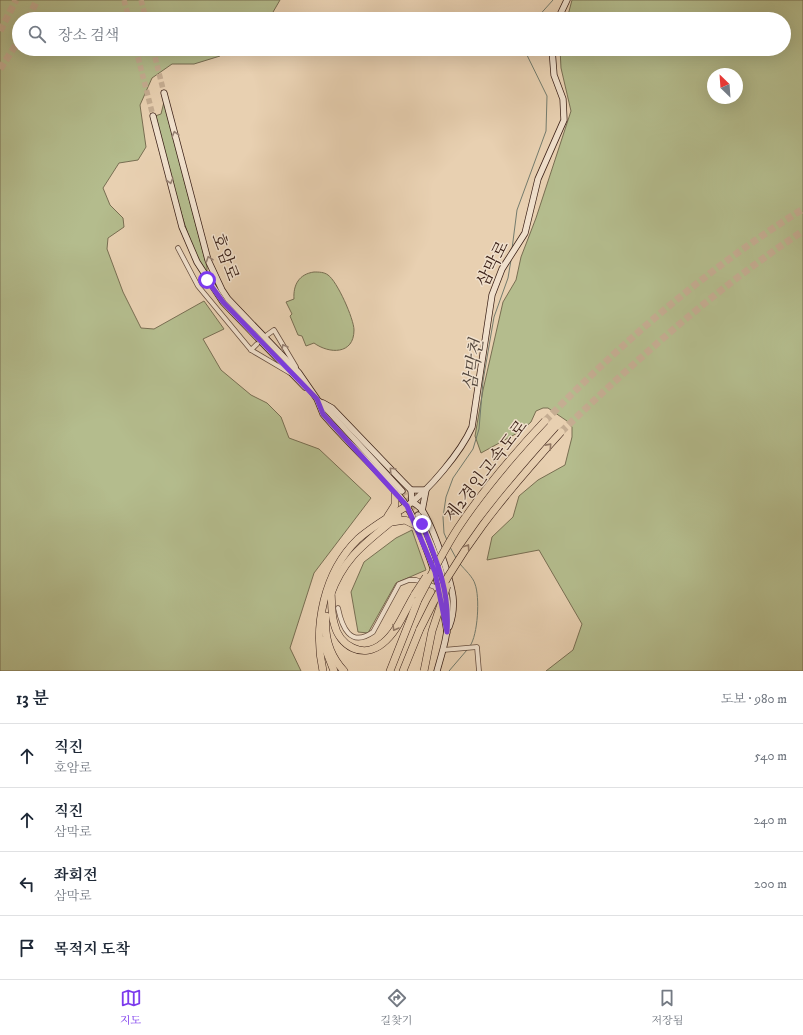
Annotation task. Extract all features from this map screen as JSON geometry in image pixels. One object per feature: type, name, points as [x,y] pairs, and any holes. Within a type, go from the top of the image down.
[{"type":"highway","name":"제2경인고속도로","points":[[390,671],[417,597],[444,551],[487,488],[545,421]]},
{"type":"highway","name":"제2경인고속도로","points":[[403,671],[420,629],[455,565],[501,499],[561,432]]},
{"type":"highway","points":[[386,522],[394,508],[399,494]]},
{"type":"highway","points":[[344,671],[332,654],[326,633],[326,614],[339,574],[351,556],[367,540],[386,522],[409,504]]},
{"type":"highway","points":[[323,671],[319,633],[321,620],[329,584],[341,560],[359,539],[386,522],[405,520],[415,525]]},
{"type":"highway","points":[[424,671],[436,618],[455,565]]},
{"type":"highway","points":[[332,592],[333,619],[339,636],[350,648],[364,651],[380,646],[391,636],[417,597]]},
{"type":"highway","points":[[321,620],[324,647],[334,671]]},
{"type":"main road","points":[[561,12],[567,0]]},
{"type":"main road","name":"삼막로","points":[[409,504],[426,490],[462,447],[472,427],[492,295],[507,261],[525,233],[538,179],[564,120],[564,105],[554,75],[553,56]]},
{"type":"main road","name":"호암로","points":[[164,93],[208,260],[215,277],[228,299],[317,399],[323,414],[409,504]]},
{"type":"main road","name":"호암로","points":[[153,116],[182,226],[197,262],[223,302],[297,375]]},
{"type":"main road","name":"호암로","points":[[317,399],[332,408],[411,490]]},
{"type":"main road","points":[[411,490],[409,504],[412,517],[435,572],[447,632]]},
{"type":"main road","points":[[399,494],[411,490],[426,490],[422,514],[444,581],[447,599],[447,632],[437,671]]},
{"type":"main road","points":[[409,504],[422,514]]},
{"type":"main road","points":[[412,517],[416,514],[422,514]]},
{"type":"street","points":[[178,248],[198,286],[251,350],[297,375]]},
{"type":"street","points":[[267,336],[274,330],[297,375]]},
{"type":"street","points":[[251,350],[257,344]]},
{"type":"street","points":[[338,608],[346,631],[350,635],[360,638],[373,632],[399,584],[409,580],[430,585],[435,587],[441,598]]},
{"type":"street","points":[[443,650],[477,647],[479,671]]},
{"type":"green space","points":[[0,0],[280,0],[273,12],[12,12],[12,56],[220,56],[194,64],[172,64],[152,78],[140,105],[146,147],[138,160],[119,163],[103,188],[110,205],[123,218],[124,227],[108,238],[107,249],[123,292],[141,328],[154,329],[204,301],[224,329],[203,339],[221,370],[251,395],[267,403],[281,417],[289,438],[319,449],[371,498],[314,573],[290,648],[301,671],[0,671]]},
{"type":"green space","points":[[572,0],[803,0],[803,671],[546,671],[573,650],[582,624],[539,550],[487,560],[492,537],[513,517],[519,496],[538,480],[565,465],[572,437],[572,427],[567,421],[548,408],[543,408],[536,411],[531,422],[521,431],[481,453],[475,436],[483,390],[503,302],[516,280],[521,257],[536,218],[571,111],[561,68],[560,56],[791,56],[791,12],[569,12]]},
{"type":"green space","points":[[164,102],[207,271],[200,264],[185,226],[155,116],[161,114]]},
{"type":"green space","points":[[314,272],[325,273],[332,279],[348,309],[354,330],[353,338],[350,344],[340,350],[327,349],[314,343],[306,346],[302,336],[298,335],[290,316],[292,314],[286,302],[294,299],[298,281],[304,275]]},
{"type":"green space","points":[[412,530],[426,570],[396,583],[368,633],[358,632],[351,592],[364,562],[396,538]]},
{"type":"waterway","name":"삼막천","points":[[542,12],[553,0]]},
{"type":"waterway","name":"삼막천","points":[[512,249],[517,210],[546,131],[547,96],[527,56]]},
{"type":"waterway","name":"삼막천","points":[[447,540],[444,533],[443,517],[446,497],[453,478],[473,449],[479,429],[483,381],[494,317],[508,278],[511,260]]},
{"type":"waterway","name":"삼막천","points":[[450,547],[456,558]]},
{"type":"waterway","name":"삼막천","points":[[460,564],[473,579],[477,590],[478,606],[475,634],[470,646]]},
{"type":"waterway","name":"삼막천","points":[[449,671],[467,650]]},
{"type":"tunnel","points":[[0,31],[16,0]]},
{"type":"tunnel","points":[[31,12],[37,0]]},
{"type":"tunnel","points":[[124,0],[127,12]]},
{"type":"tunnel","points":[[141,0],[144,12]]},
{"type":"tunnel","points":[[0,69],[12,51]]},
{"type":"tunnel","points":[[138,56],[153,116]]},
{"type":"tunnel","points":[[155,56],[164,93]]},
{"type":"tunnel","points":[[545,421],[605,362],[668,307],[734,256],[803,209]]},
{"type":"tunnel","points":[[561,432],[618,378],[708,301],[770,253],[803,231]]},
{"type":"tunnel","points":[[402,491],[418,515]]},
{"type":"route","points":[[207,280],[223,302],[317,399],[323,414],[338,432],[407,506],[435,572],[447,632],[447,599],[444,581],[422,524]]}]
